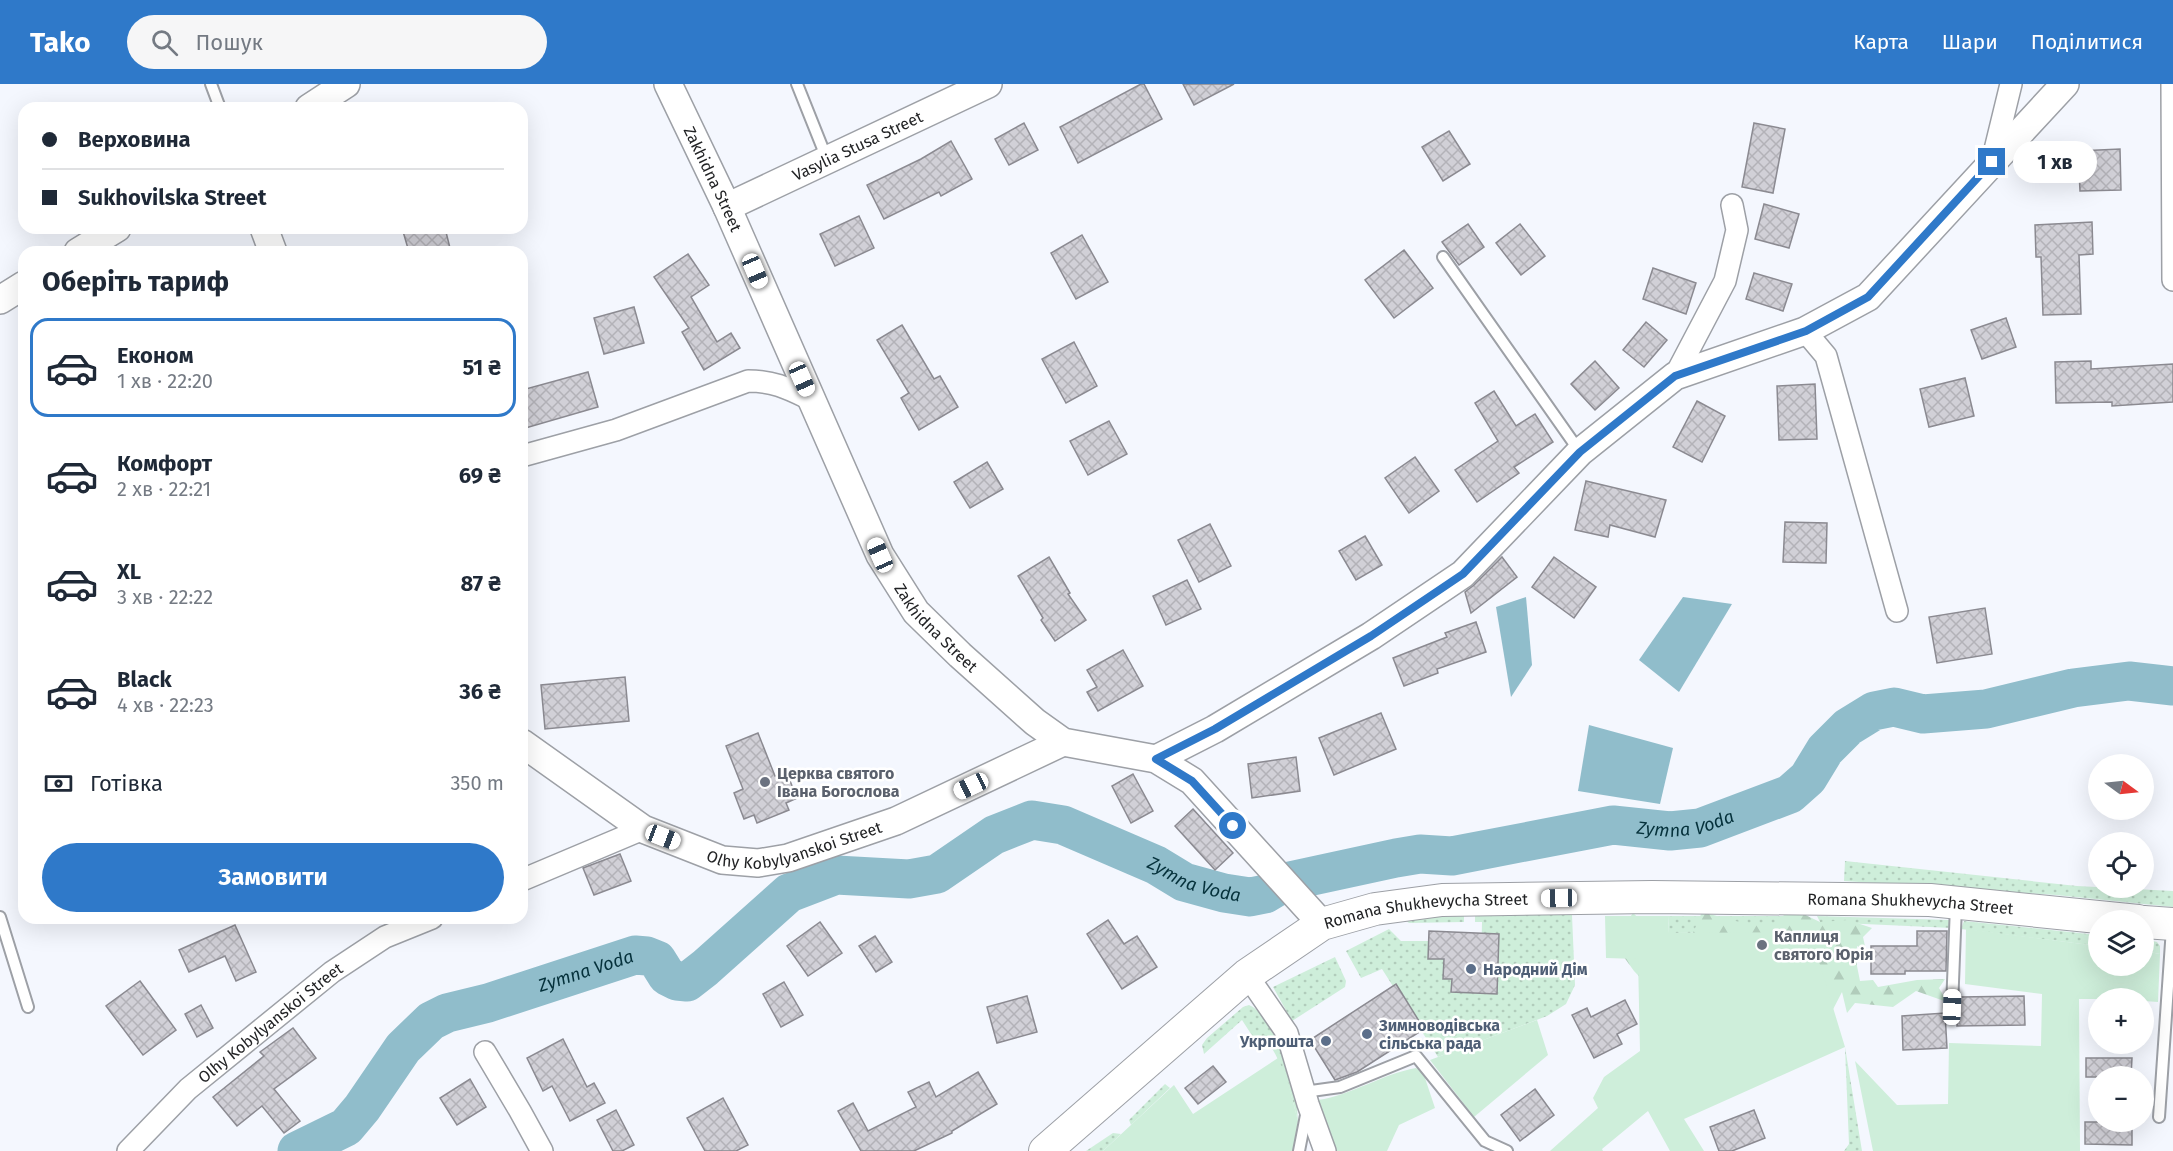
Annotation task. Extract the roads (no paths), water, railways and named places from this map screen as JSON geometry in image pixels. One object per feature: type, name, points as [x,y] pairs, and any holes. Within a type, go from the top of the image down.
[{"type":"main road","name":"Romana Shukhevycha Street","points":[[1060,1142],[1247,975],[1322,924],[1375,909],[1442,900],[1652,897],[1930,900],[2088,916]]},
{"type":"street","points":[[318,102],[346,84]]},
{"type":"street","name":"Zakhidna Street","points":[[668,84],[727,207],[880,555],[916,612],[1035,722],[1063,742],[1156,759],[1192,781],[1322,924]]},
{"type":"street","name":"Vasylia Stusa Street","points":[[727,207],[988,84]]},
{"type":"street","points":[[1992,162],[2011,84]]},
{"type":"street","points":[[1156,759],[1215,729],[1371,636],[1463,574],[1580,452],[1675,376],[1806,331],[1868,297],[2065,84]]},
{"type":"street","points":[[2172,84],[2173,280]]},
{"type":"street","points":[[1675,376],[1725,281],[1737,230],[1732,205]]},
{"type":"street","points":[[88,246],[107,234]]},
{"type":"street","points":[[0,300],[18,289]]},
{"type":"street","points":[[1806,331],[1826,356],[1897,610]]},
{"type":"street","points":[[528,454],[616,430],[748,381],[766,381],[781,385],[812,400]]},
{"type":"street","name":"Olhy Kobylyanskoi Street","points":[[528,747],[643,830],[722,860],[758,863],[788,858],[896,821],[1063,742]]},
{"type":"street","points":[[528,878],[643,830]]},
{"type":"street","name":"Olhy Kobylyanskoi Street","points":[[128,1151],[188,1089],[332,972],[385,937],[417,924]]},
{"type":"street","points":[[1247,975],[1287,1033],[1324,1151]]},
{"type":"street","points":[[484,1052],[542,1151]]},
{"type":"lane","points":[[211,84],[218,102]]},
{"type":"lane","points":[[797,84],[827,160]]},
{"type":"lane","points":[[1443,256],[1580,452]]},
{"type":"lane","points":[[1952,1007],[1957,903]]},
{"type":"lane","points":[[0,917],[28,1007]]},
{"type":"lane","points":[[2159,1117],[2163,923]]},
{"type":"lane","points":[[1299,1151],[1306,1098],[1340,1087],[1416,1056],[1485,1142],[1507,1151]]},
{"type":"water","points":[[1526,597],[1532,665],[1511,697],[1496,607]]},
{"type":"water","points":[[1683,597],[1732,604],[1679,692],[1639,660]]},
{"type":"water","points":[[1589,725],[1673,748],[1660,804],[1578,791]]},
{"type":"waterway","name":"Zymna Voda","points":[[297,1151],[346,1127],[362,1108],[403,1048],[431,1021],[447,1013],[488,1003],[635,955],[657,960],[667,976],[677,981],[687,982],[789,893],[836,875],[909,879],[937,874],[994,835],[1032,820],[1063,825],[1156,865],[1184,882],[1224,893],[1250,897],[1265,894],[1285,882],[1420,854],[1452,856],[1613,825],[1670,831],[1700,828],[1790,794],[1808,778],[1825,750],[1848,727],[1874,711],[1894,707],[1923,714],[1986,709],[2073,688],[2129,681],[2173,686]]},
{"type":"place","name":"Церква святого Івана Богослова","points":[[765,782]]},
{"type":"place","name":"Каплиця святого Юрія","points":[[1762,945]]},
{"type":"place","name":"Народний Дім","points":[[1471,969]]},
{"type":"place","name":"Зимноводівська сільська рада","points":[[1367,1034]]},
{"type":"place","name":"Укрпошта","points":[[1326,1041]]}]
